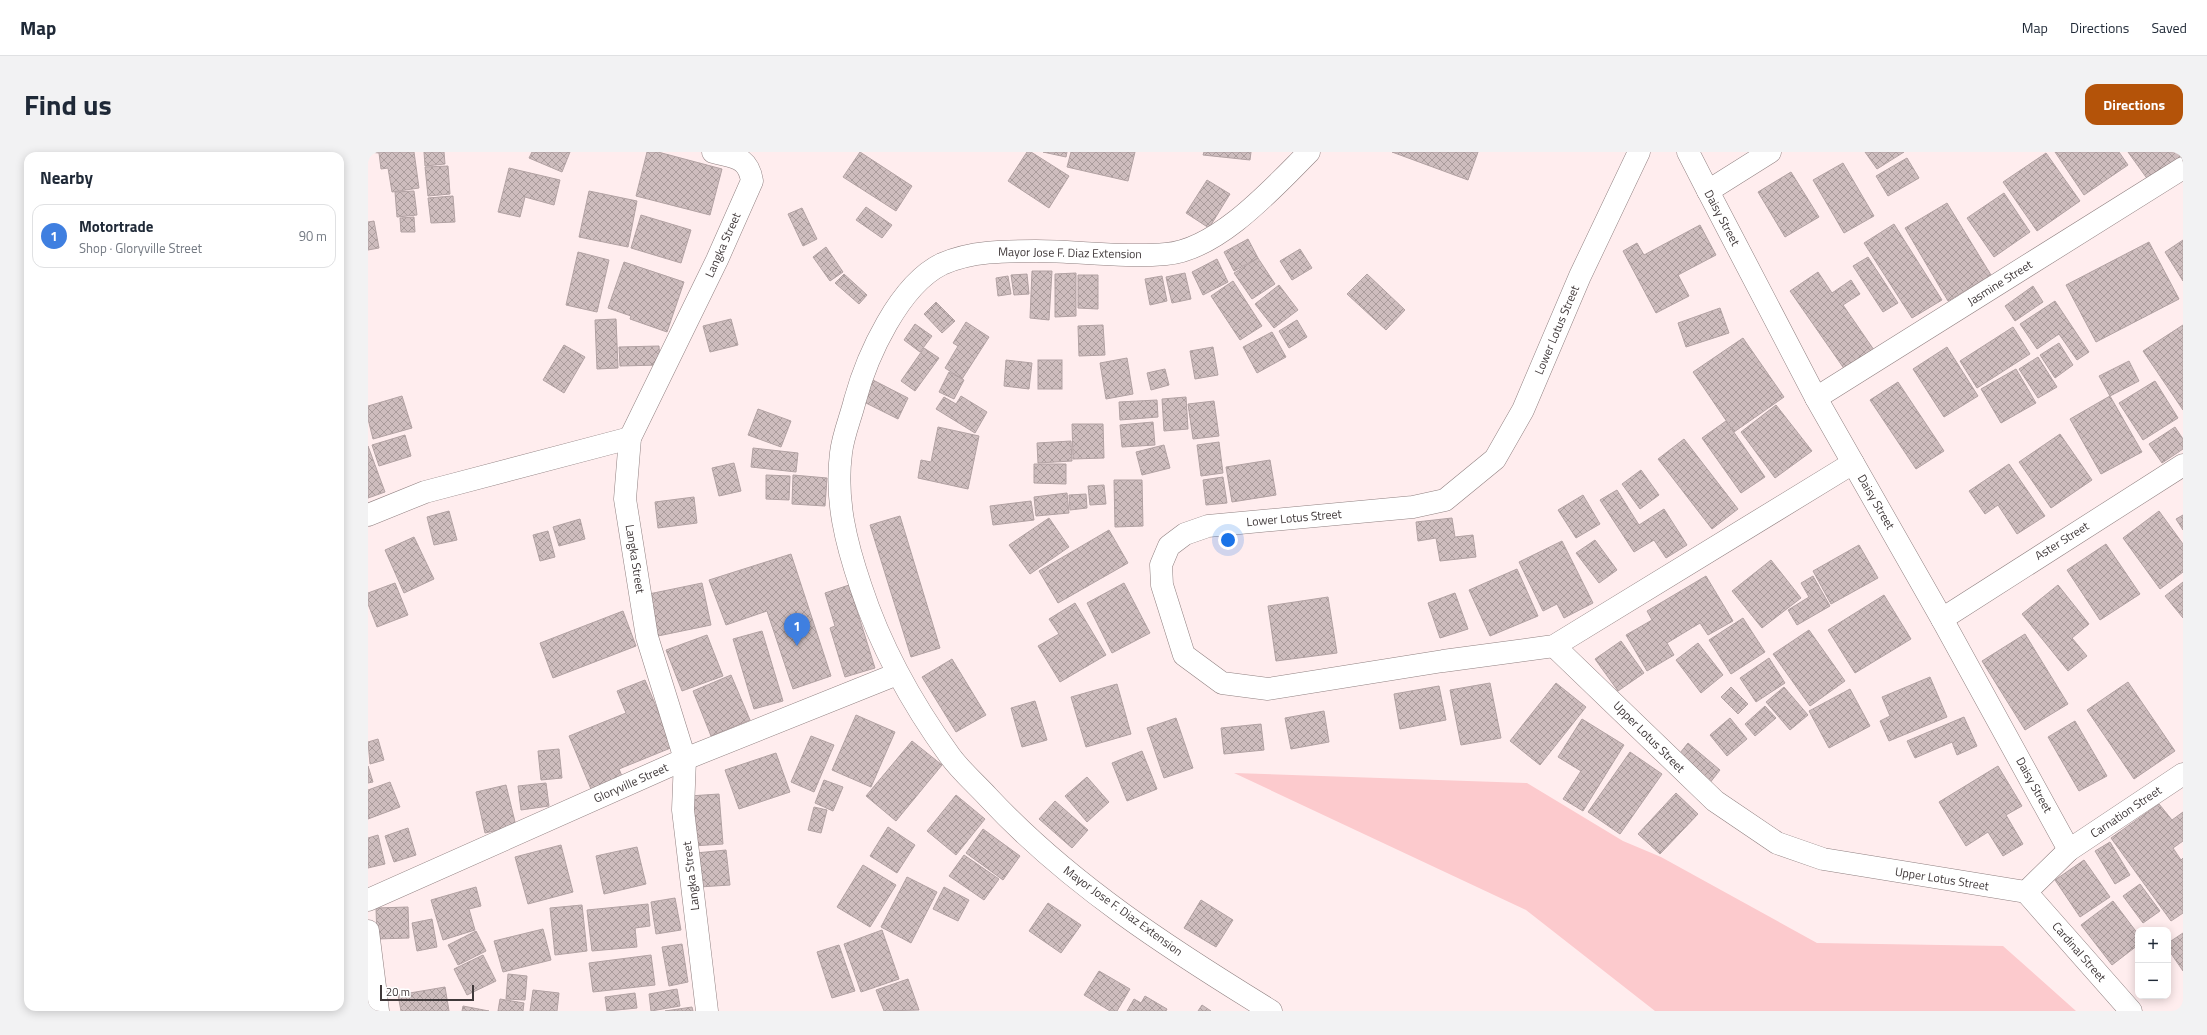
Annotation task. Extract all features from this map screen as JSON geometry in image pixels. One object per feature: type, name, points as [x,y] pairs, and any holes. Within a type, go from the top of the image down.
[{"type":"street","name":"Langka Street","points":[[707,1011],[683,810],[685,759],[647,638],[625,498],[630,438],[717,260],[752,181],[750,169],[744,161],[713,152]]},
{"type":"street","name":"Mayor Jose F. Diaz Extension","points":[[1271,1011],[1148,932],[1081,883],[1011,822],[952,758],[897,674],[869,613],[851,558],[840,513],[841,452],[858,390],[869,360],[884,329],[917,283],[940,265],[973,254],[1068,251],[1170,254],[1206,241],[1238,219],[1309,152]]},
{"type":"street","name":"Daisy Street","points":[[1688,152],[1816,398],[1942,619],[2069,850]]},
{"type":"street","points":[[1708,191],[1770,152]]},
{"type":"street","name":"Lower Lotus Street","points":[[1554,646],[1443,661],[1268,689],[1222,683],[1184,655],[1162,585],[1161,564],[1169,546],[1185,534],[1208,526],[1413,507],[1445,500],[1495,459],[1522,410],[1580,276],[1635,160]]},
{"type":"street","name":"Jasmine Street","points":[[1816,398],[2183,168]]},
{"type":"street","points":[[368,515],[424,492],[630,438]]},
{"type":"street","points":[[1554,646],[1853,463]]},
{"type":"street","name":"Aster Street","points":[[1942,619],[2183,465]]},
{"type":"street","name":"Upper Lotus Street","points":[[1554,646],[1715,801],[1777,843],[1823,859],[2026,892]]},
{"type":"street","name":"Gloryville Street","points":[[368,900],[685,759],[897,674]]},
{"type":"street","name":"Carnation Street","points":[[2069,850],[2183,774]]},
{"type":"street","points":[[2026,892],[2069,850]]},
{"type":"street","name":"Cardinal Street","points":[[2026,892],[2131,1011]]},
{"type":"street","points":[[368,931],[378,1011]]},
{"type":"shaded area","points":[[1234,773],[1527,783],[1623,841],[1661,857],[1817,943],[2003,946],[2076,1011],[1655,1011],[1526,910]]},
{"type":"building","points":[[369,152],[414,152],[419,188],[392,192],[388,168],[381,169],[379,153]]},
{"type":"building","points":[[424,152],[444,152],[445,164],[425,166]]},
{"type":"building","points":[[532,152],[570,152],[562,172],[529,158]]},
{"type":"building","points":[[647,152],[658,152],[722,169],[710,215],[636,196]]},
{"type":"building","points":[[860,152],[912,186],[896,211],[843,177]]},
{"type":"building","points":[[1027,152],[1031,152],[1069,176],[1049,208],[1008,181]]},
{"type":"building","points":[[1043,152],[1067,152],[1066,157]]},
{"type":"building","points":[[1071,152],[1135,152],[1128,181],[1067,167]]},
{"type":"building","points":[[1204,152],[1251,152],[1250,160],[1203,155]]},
{"type":"building","points":[[1392,152],[1478,152],[1468,180]]},
{"type":"building","points":[[1865,152],[1904,152],[1877,169]]},
{"type":"building","points":[[2055,152],[2119,152],[2128,165],[2084,195]]},
{"type":"building","points":[[2128,152],[2183,152],[2183,161],[2151,184]]},
{"type":"building","points":[[2046,153],[2080,201],[2037,231],[2003,182]]},
{"type":"building","points":[[1907,158],[1919,178],[1888,196],[1876,176]]},
{"type":"building","points":[[1843,163],[1874,216],[1844,233],[1813,180]]},
{"type":"building","points":[[448,166],[450,194],[428,196],[425,167]]},
{"type":"building","points":[[509,168],[560,180],[554,205],[525,197],[520,217],[498,212]]},
{"type":"building","points":[[1791,172],[1819,217],[1785,237],[1758,192]]},
{"type":"building","points":[[1207,180],[1230,194],[1209,228],[1186,213]]},
{"type":"building","points":[[414,191],[417,215],[397,217],[395,192]]},
{"type":"building","points":[[589,191],[637,201],[628,247],[579,237]]},
{"type":"building","points":[[2004,193],[2030,232],[1994,257],[1967,218]]},
{"type":"building","points":[[453,196],[455,222],[431,223],[428,198]]},
{"type":"building","points":[[1947,203],[1991,275],[1948,301],[1905,228]]},
{"type":"building","points":[[866,207],[892,225],[882,238],[856,220]]},
{"type":"building","points":[[802,208],[817,239],[803,246],[788,214]]},
{"type":"building","points":[[641,215],[691,230],[681,263],[631,248]]},
{"type":"building","points":[[414,217],[415,232],[401,232],[400,218]]},
{"type":"building","points":[[374,221],[379,248],[368,250],[368,222]]},
{"type":"building","points":[[1894,224],[1942,300],[1912,318],[1864,243]]},
{"type":"building","points":[[1700,225],[1716,255],[1678,275],[1689,296],[1656,313],[1623,251],[1637,243],[1644,255]]},
{"type":"building","points":[[1248,239],[1258,258],[1234,271],[1224,252]]},
{"type":"building","points":[[2183,240],[2183,281],[2165,252]]},
{"type":"building","points":[[2149,242],[2179,299],[2096,342],[2066,285]]},
{"type":"building","points":[[826,247],[843,272],[830,281],[813,257]]},
{"type":"building","points":[[1300,249],[1312,268],[1292,280],[1280,261]]},
{"type":"building","points":[[578,252],[609,260],[597,312],[566,305]]},
{"type":"building","points":[[1868,257],[1898,303],[1883,312],[1853,266]]},
{"type":"building","points":[[1258,258],[1275,284],[1252,299],[1234,273]]},
{"type":"building","points":[[1217,259],[1228,282],[1203,295],[1192,272]]},
{"type":"building","points":[[624,262],[684,282],[667,332],[630,319],[631,316],[608,308]]},
{"type":"building","points":[[1032,271],[1052,271],[1049,320],[1030,318]]},
{"type":"building","points":[[1818,272],[1832,293],[1851,280],[1860,294],[1843,305],[1874,350],[1845,370],[1790,291]]},
{"type":"building","points":[[1076,273],[1076,316],[1055,317],[1055,274]]},
{"type":"building","points":[[1185,273],[1191,299],[1172,303],[1166,277]]},
{"type":"building","points":[[844,274],[867,295],[859,304],[835,283]]},
{"type":"building","points":[[1027,274],[1029,294],[1014,295],[1011,275]]},
{"type":"building","points":[[1367,274],[1405,310],[1386,330],[1347,294]]},
{"type":"building","points":[[1078,275],[1098,275],[1098,309],[1078,308]]},
{"type":"building","points":[[1008,276],[1011,294],[998,296],[996,278]]},
{"type":"building","points":[[1162,276],[1167,301],[1150,305],[1145,279]]},
{"type":"building","points":[[1233,281],[1262,326],[1240,340],[1211,296]]},
{"type":"building","points":[[1279,285],[1298,310],[1274,328],[1255,304]]},
{"type":"building","points":[[2033,286],[2043,302],[2015,321],[2005,306]]},
{"type":"building","points":[[2055,301],[2089,352],[2077,360],[2059,334],[2037,349],[2020,324]]},
{"type":"building","points":[[936,302],[955,321],[942,333],[924,314]]},
{"type":"building","points":[[1720,308],[1729,333],[1686,347],[1678,323]]},
{"type":"building","points":[[616,319],[618,368],[597,369],[595,320]]},
{"type":"building","points":[[731,319],[738,345],[710,352],[703,326]]},
{"type":"building","points":[[1297,320],[1307,337],[1289,348],[1279,331]]},
{"type":"building","points":[[966,322],[989,337],[962,379],[945,368],[958,346],[953,343]]},
{"type":"building","points":[[915,324],[932,336],[920,352],[904,340]]},
{"type":"building","points":[[1103,325],[1105,355],[1079,356],[1078,326]]},
{"type":"building","points":[[2183,325],[2183,410],[2143,351]]},
{"type":"building","points":[[2013,327],[2030,354],[1977,388],[1960,361]]},
{"type":"building","points":[[1272,332],[1286,357],[1257,373],[1243,347]]},
{"type":"building","points":[[1743,338],[1784,397],[1734,432],[1693,372]]},
{"type":"building","points":[[2059,343],[2073,365],[2055,378],[2040,355]]},
{"type":"building","points":[[564,345],[585,357],[564,393],[543,380]]},
{"type":"building","points":[[659,346],[660,365],[620,366],[619,347]]},
{"type":"building","points":[[1213,347],[1218,375],[1195,379],[1190,351]]},
{"type":"building","points":[[1947,347],[1978,396],[1944,417],[1913,369]]},
{"type":"building","points":[[924,348],[939,358],[915,391],[901,381]]},
{"type":"building","points":[[2038,357],[2057,387],[2038,398],[2019,369]]},
{"type":"building","points":[[1127,358],[1133,394],[1106,399],[1100,363]]},
{"type":"building","points":[[1006,360],[1032,363],[1029,389],[1004,386]]},
{"type":"building","points":[[1038,360],[1062,360],[1062,389],[1038,389]]},
{"type":"building","points":[[2129,361],[2139,381],[2110,396],[2099,376]]},
{"type":"building","points":[[1165,369],[1169,385],[1151,390],[1147,373]]},
{"type":"building","points":[[2016,369],[2036,403],[2001,423],[1981,389]]},
{"type":"building","points":[[949,372],[964,380],[954,399],[939,392]]},
{"type":"building","points":[[873,380],[908,398],[898,419],[862,401]]},
{"type":"building","points":[[2155,381],[2178,418],[2143,440],[2119,403]]},
{"type":"building","points":[[1898,382],[1944,451],[1916,469],[1870,400]]},
{"type":"building","points":[[402,396],[412,428],[373,439],[368,419],[368,406]]},
{"type":"building","points":[[961,396],[987,412],[975,433],[936,409],[944,397],[956,404]]},
{"type":"building","points":[[2110,396],[2142,452],[2101,474],[2070,419]]},
{"type":"building","points":[[1186,397],[1188,429],[1164,431],[1162,399]]},
{"type":"building","points":[[1157,400],[1158,417],[1120,420],[1119,402]]},
{"type":"building","points":[[1214,401],[1219,436],[1193,439],[1188,404]]},
{"type":"building","points":[[1776,405],[1812,451],[1775,478],[1741,432]]},
{"type":"building","points":[[758,409],[791,421],[781,447],[748,435]]},
{"type":"building","points":[[1726,421],[1765,477],[1741,493],[1702,438]]},
{"type":"building","points":[[1153,422],[1155,445],[1122,447],[1120,425]]},
{"type":"building","points":[[1072,424],[1103,424],[1104,458],[1073,459]]},
{"type":"building","points":[[938,427],[979,436],[968,489],[918,478],[921,460],[931,462]]},
{"type":"building","points":[[2175,427],[2183,439],[2183,449],[2162,463],[2149,444]]},
{"type":"building","points":[[2060,434],[2092,480],[2051,508],[2019,462]]},
{"type":"building","points":[[405,435],[411,456],[379,466],[372,445]]},
{"type":"building","points":[[1684,439],[1738,509],[1712,529],[1658,459]]},
{"type":"building","points":[[1071,441],[1072,461],[1038,463],[1037,443]]},
{"type":"building","points":[[1219,442],[1223,473],[1201,476],[1197,445]]},
{"type":"building","points":[[1164,445],[1170,468],[1142,475],[1136,452]]},
{"type":"building","points":[[368,446],[385,492],[368,498]]},
{"type":"building","points":[[753,448],[798,453],[796,472],[751,467]]},
{"type":"building","points":[[1270,460],[1276,495],[1232,502],[1226,467]]},
{"type":"building","points":[[734,463],[741,491],[719,496],[712,468]]},
{"type":"building","points":[[1034,464],[1066,464],[1066,484],[1034,483]]},
{"type":"building","points":[[2009,464],[2045,516],[2017,534],[1998,505],[1985,514],[1969,491]]},
{"type":"building","points":[[1641,470],[1659,495],[1640,509],[1622,484]]},
{"type":"building","points":[[766,475],[790,476],[789,500],[766,499]]},
{"type":"building","points":[[793,475],[827,478],[825,506],[792,504]]},
{"type":"building","points":[[1223,477],[1227,503],[1206,505],[1203,480]]},
{"type":"building","points":[[1114,480],[1142,480],[1143,526],[1115,527]]},
{"type":"building","points":[[1104,485],[1106,504],[1090,505],[1088,486]]},
{"type":"building","points":[[1617,490],[1639,525],[1664,509],[1687,545],[1666,558],[1654,540],[1634,552],[1600,500]]},
{"type":"building","points":[[1067,493],[1069,513],[1036,516],[1034,497]]},
{"type":"building","points":[[1086,494],[1087,508],[1070,510],[1069,495]]},
{"type":"building","points":[[1583,495],[1600,524],[1576,538],[1558,510]]},
{"type":"building","points":[[694,497],[697,523],[658,528],[655,502]]},
{"type":"building","points":[[1031,501],[1034,520],[993,525],[990,506]]},
{"type":"building","points":[[449,511],[457,540],[434,545],[427,517]]},
{"type":"building","points":[[2159,511],[2183,544],[2183,572],[2160,589],[2123,538]]},
{"type":"building","points":[[2183,515],[2183,530],[2176,519]]},
{"type":"building","points":[[900,516],[940,648],[911,657],[870,525]]},
{"type":"building","points":[[1049,518],[1069,547],[1030,574],[1009,545]]},
{"type":"building","points":[[1452,518],[1455,537],[1473,535],[1476,557],[1440,561],[1436,538],[1418,541],[1416,522]]},
{"type":"building","points":[[580,519],[585,539],[559,546],[553,527]]},
{"type":"building","points":[[1109,530],[1128,563],[1058,603],[1039,571]]},
{"type":"building","points":[[548,531],[555,557],[540,561],[533,535]]},
{"type":"building","points":[[414,537],[434,579],[404,593],[385,550]]},
{"type":"building","points":[[1595,540],[1617,570],[1599,583],[1576,553]]},
{"type":"building","points":[[1562,541],[1593,603],[1564,618],[1557,604],[1543,611],[1519,562]]},
{"type":"building","points":[[2106,544],[2140,594],[2100,620],[2067,570]]},
{"type":"building","points":[[1859,545],[1878,578],[1831,604],[1813,571]]},
{"type":"building","points":[[791,554],[831,676],[793,689],[767,611],[726,625],[709,580]]},
{"type":"building","points":[[1771,560],[1801,598],[1762,628],[1732,591]]},
{"type":"building","points":[[1517,569],[1538,616],[1490,636],[1469,590]]},
{"type":"building","points":[[1706,576],[1733,621],[1708,635],[1700,623],[1667,643],[1674,655],[1647,671],[1626,635],[1652,620],[1647,611]]},
{"type":"building","points":[[1813,576],[1830,606],[1797,625],[1788,610],[1809,597],[1801,583]]},
{"type":"building","points":[[2183,582],[2183,618],[2165,596]]},
{"type":"building","points":[[395,583],[408,615],[377,627],[368,604],[368,593]]},
{"type":"building","points":[[702,583],[711,625],[653,637],[644,595]]},
{"type":"building","points":[[1124,583],[1150,633],[1112,653],[1087,603]]},
{"type":"building","points":[[849,585],[875,668],[845,677],[830,628],[835,626],[825,593]]},
{"type":"building","points":[[2058,585],[2089,624],[2072,638],[2087,656],[2068,671],[2022,614]]},
{"type":"building","points":[[1455,593],[1468,629],[1440,638],[1428,603]]},
{"type":"building","points":[[1884,595],[1911,639],[1855,673],[1828,630]]},
{"type":"building","points":[[1328,597],[1337,653],[1276,661],[1268,606]]},
{"type":"building","points":[[1075,603],[1106,655],[1060,682],[1038,646],[1059,634],[1049,619]]},
{"type":"building","points":[[623,611],[636,646],[553,678],[540,643]]},
{"type":"building","points":[[1743,618],[1765,652],[1731,674],[1709,640]]},
{"type":"building","points":[[1809,630],[1845,681],[1810,706],[1773,654]]},
{"type":"building","points":[[762,631],[783,701],[754,709],[733,639]]},
{"type":"building","points":[[2025,634],[2068,704],[2025,730],[1982,661]]},
{"type":"building","points":[[707,635],[723,676],[682,691],[666,650]]},
{"type":"building","points":[[1621,641],[1644,673],[1618,691],[1595,659]]},
{"type":"building","points":[[1698,643],[1723,675],[1701,693],[1676,660]]},
{"type":"building","points":[[1769,658],[1785,683],[1756,702],[1740,678]]},
{"type":"building","points":[[952,659],[986,715],[956,732],[922,677]]},
{"type":"building","points":[[731,675],[750,720],[711,736],[693,691]]},
{"type":"building","points":[[1930,677],[1947,717],[1889,741],[1880,721],[1890,716],[1882,697]]},
{"type":"building","points":[[645,680],[673,747],[619,769],[624,781],[593,794],[569,736],[626,713],[617,691]]},
{"type":"building","points":[[2128,682],[2175,751],[2134,779],[2087,710]]},
{"type":"building","points":[[1490,683],[1501,738],[1461,745],[1450,690]]},
{"type":"building","points":[[1556,683],[1586,707],[1540,765],[1510,741]]},
{"type":"building","points":[[1117,684],[1131,734],[1086,747],[1071,697]]},
{"type":"building","points":[[1439,686],[1446,720],[1400,729],[1394,694]]},
{"type":"building","points":[[1731,687],[1748,704],[1738,714],[1721,697]]},
{"type":"building","points":[[1784,687],[1808,715],[1790,730],[1766,702]]},
{"type":"building","points":[[1850,689],[1870,726],[1829,748],[1809,711]]},
{"type":"building","points":[[1035,701],[1047,740],[1022,747],[1011,708]]},
{"type":"building","points":[[1765,706],[1776,718],[1755,736],[1745,724]]},
{"type":"building","points":[[1324,711],[1329,742],[1291,749],[1285,718]]},
{"type":"building","points":[[856,715],[895,732],[871,787],[832,770]]},
{"type":"building","points":[[1964,717],[1977,746],[1957,755],[1952,742],[1915,758],[1907,741]]},
{"type":"building","points":[[1176,718],[1193,768],[1164,778],[1147,728]]},
{"type":"building","points":[[1730,718],[1747,739],[1727,756],[1710,735]]},
{"type":"building","points":[[1582,719],[1624,745],[1583,811],[1563,799],[1581,771],[1558,757]]},
{"type":"building","points":[[2075,721],[2107,776],[2079,791],[2048,737]]},
{"type":"building","points":[[1261,724],[1264,750],[1224,754],[1221,728]]},
{"type":"building","points":[[811,736],[834,745],[814,792],[791,782]]},
{"type":"building","points":[[378,739],[384,760],[370,764],[368,742]]},
{"type":"building","points":[[912,741],[942,765],[896,821],[866,796]]},
{"type":"building","points":[[1688,743],[1720,770],[1709,784],[1676,758]]},
{"type":"building","points":[[559,749],[562,778],[541,780],[538,751]]},
{"type":"building","points":[[1142,751],[1157,789],[1127,801],[1112,763]]},
{"type":"building","points":[[1630,752],[1662,774],[1620,834],[1588,812]]},
{"type":"building","points":[[776,753],[790,792],[739,809],[725,770]]},
{"type":"building","points":[[368,766],[373,782],[368,783]]},
{"type":"building","points":[[1998,766],[2022,806],[2006,815],[2023,844],[2003,856],[1988,832],[1966,846],[1939,802]]},
{"type":"building","points":[[1087,777],[1109,802],[1087,822],[1065,796]]},
{"type":"building","points":[[824,780],[843,787],[833,811],[815,803]]},
{"type":"building","points":[[390,782],[400,807],[368,819],[368,790]]},
{"type":"building","points":[[546,783],[549,806],[521,810],[518,786]]},
{"type":"building","points":[[506,785],[516,826],[485,833],[476,792]]},
{"type":"building","points":[[1676,793],[1698,814],[1660,854],[1638,834]]},
{"type":"building","points":[[719,794],[723,844],[693,846],[689,796]]},
{"type":"building","points":[[956,795],[985,819],[956,855],[927,831]]},
{"type":"building","points":[[1055,801],[1088,830],[1072,848],[1039,819]]},
{"type":"building","points":[[2159,804],[2172,820],[2183,812],[2183,841],[2173,848],[2181,860],[2183,858],[2183,913],[2171,921],[2111,838]]},
{"type":"building","points":[[814,807],[827,810],[821,833],[808,830]]},
{"type":"building","points":[[888,827],[915,845],[897,873],[870,856]]},
{"type":"building","points":[[408,828],[416,855],[394,862],[385,836]]},
{"type":"building","points":[[983,829],[1020,856],[1003,880],[966,853]]},
{"type":"building","points":[[378,835],[385,864],[368,868],[368,838]]},
{"type":"building","points":[[2110,842],[2130,875],[2115,884],[2095,851]]},
{"type":"building","points":[[561,845],[573,892],[528,904],[515,857]]},
{"type":"building","points":[[637,847],[646,884],[604,894],[596,856]]},
{"type":"building","points":[[726,850],[730,885],[699,887],[696,853]]},
{"type":"building","points":[[964,855],[999,879],[984,900],[949,876]]},
{"type":"building","points":[[2084,860],[2110,897],[2080,917],[2055,880]]},
{"type":"building","points":[[863,865],[896,885],[870,927],[837,907]]},
{"type":"building","points":[[907,877],[937,892],[911,943],[881,927]]},
{"type":"building","points":[[2140,884],[2160,911],[2143,923],[2123,896]]},
{"type":"building","points":[[476,887],[481,906],[469,909],[475,930],[443,940],[431,900]]},
{"type":"building","points":[[944,887],[969,900],[958,921],[933,909]]},
{"type":"building","points":[[675,898],[681,930],[656,934],[651,902]]},
{"type":"building","points":[[1201,900],[1233,920],[1216,947],[1184,928]]},
{"type":"building","points":[[2113,901],[2135,930],[2135,947],[2112,965],[2081,925]]},
{"type":"building","points":[[1048,903],[1081,925],[1061,953],[1029,931]]},
{"type":"building","points":[[648,904],[650,926],[635,928],[637,947],[592,951],[587,910]]},
{"type":"building","points":[[582,905],[587,951],[555,955],[550,908]]},
{"type":"building","points":[[408,907],[409,938],[377,939],[376,908]]},
{"type":"building","points":[[432,919],[437,947],[417,951],[412,923]]},
{"type":"building","points":[[543,929],[551,960],[503,972],[494,941]]},
{"type":"building","points":[[882,930],[899,979],[861,992],[844,944]]},
{"type":"building","points":[[476,931],[486,951],[458,965],[448,945]]},
{"type":"building","points":[[2183,933],[2183,971],[2171,953],[2171,941]]},
{"type":"building","points":[[682,944],[688,982],[669,986],[662,947]]},
{"type":"building","points":[[839,945],[855,991],[832,998],[817,952]]},
{"type":"building","points":[[483,955],[496,981],[467,995],[454,969]]},
{"type":"building","points":[[651,955],[655,985],[593,992],[589,963]]},
{"type":"building","points":[[1099,971],[1130,989],[1117,1011],[1110,1011],[1084,995]]},
{"type":"building","points":[[508,974],[527,976],[525,1000],[506,999]]},
{"type":"building","points":[[908,979],[919,1010],[884,1011],[876,990]]},
{"type":"building","points":[[445,987],[449,1011],[401,1011],[398,995]]},
{"type":"building","points":[[677,989],[680,1006],[651,1011],[649,994]]},
{"type":"building","points":[[533,990],[559,993],[557,1011],[530,1011]]},
{"type":"building","points":[[635,993],[637,1008],[607,1011],[605,997]]},
{"type":"building","points":[[1145,996],[1167,1009],[1166,1011],[1127,1011],[1134,999],[1141,1003]]},
{"type":"building","points":[[500,999],[524,1003],[523,1011],[498,1011]]},
{"type":"building","points":[[1202,1005],[1211,1011],[1198,1011]]},
{"type":"building","points":[[463,1006],[489,1011],[462,1011]]},
{"type":"building","points":[[692,1007],[693,1011],[665,1011]]},
{"type":"place","name":"Motortrade","points":[[797,646]]}]
